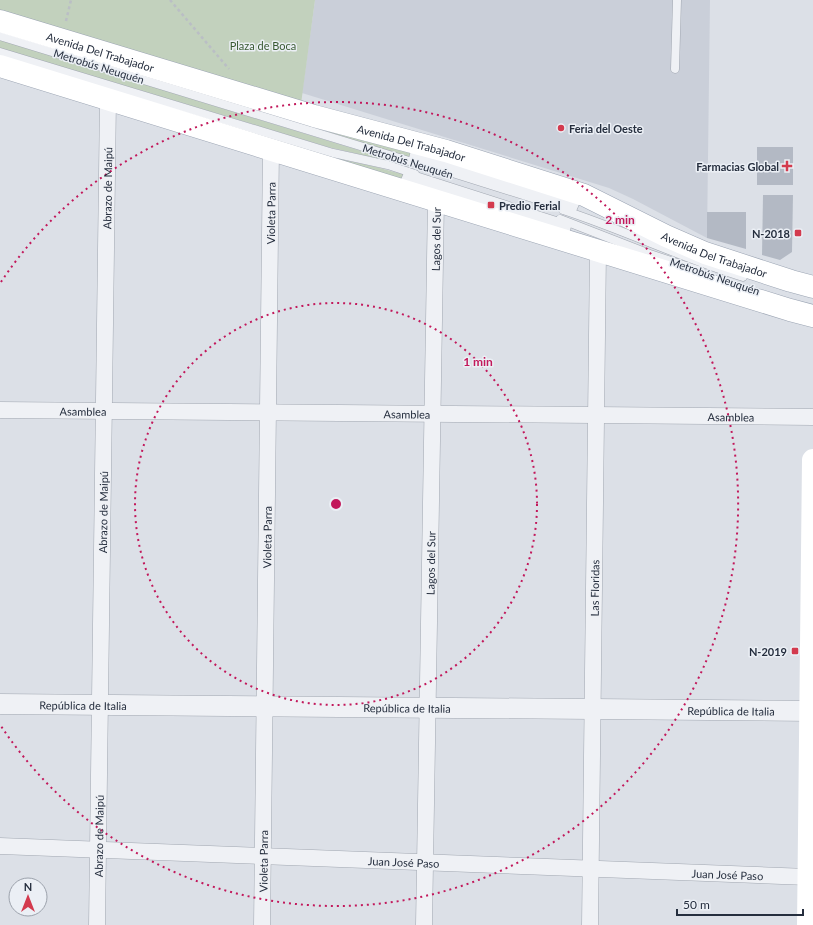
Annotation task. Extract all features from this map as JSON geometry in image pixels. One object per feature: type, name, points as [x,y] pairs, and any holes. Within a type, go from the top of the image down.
[{"type":"main road","name":"Avenida Del Trabajador","points":[[0,21],[314,116],[446,151],[584,195],[666,236],[705,253],[791,281],[811,303]]},
{"type":"main road","points":[[0,66],[790,310],[811,303]]},
{"type":"main road","points":[[808,925],[812,711],[813,460]]},
{"type":"street","name":"Abrazo de Maipú","points":[[97,925],[108,99]]},
{"type":"street","name":"Violeta Parra","points":[[262,925],[272,149]]},
{"type":"street","points":[[417,151],[574,201],[571,208],[415,159],[417,151]]},
{"type":"street","points":[[408,176],[565,226],[563,233],[406,183],[408,176]]},
{"type":"street","name":"Lagos del Sur","points":[[424,925],[436,200]]},
{"type":"street","name":"Las Floridas","points":[[590,925],[598,251]]},
{"type":"street","name":"Asamblea","points":[[0,410],[813,417]]},
{"type":"street","name":"República de Italia","points":[[0,704],[812,711]]},
{"type":"street","name":"Juan José Paso","points":[[0,846],[808,877]]},
{"type":"lane","points":[[675,69],[677,0]]},
{"type":"lane","name":"Metrobús Neuquén","points":[[0,36],[409,161],[583,217],[715,268],[754,280]]},
{"type":"lane","name":"Metrobús Neuquén","points":[[0,52],[332,153],[388,165],[557,218],[650,254],[746,286]]},
{"type":"lane","points":[[783,299],[811,303]]},
{"type":"path","points":[[64,27],[71,0]]},
{"type":"path","points":[[170,0],[233,74]]},
{"type":"shaded area","name":"Feria del Oeste","points":[[315,0],[710,0],[707,238],[609,188],[302,93]]},
{"type":"green space","name":"Plaza de Boca","points":[[0,0],[315,0],[301,104],[0,13]]},
{"type":"green space","points":[[0,40],[410,166],[328,147],[0,48]]},
{"type":"green space","points":[[325,131],[380,140],[417,151],[415,159]]},
{"type":"green space","points":[[309,152],[376,167],[409,176],[406,183]]},
{"type":"building","points":[[757,147],[793,147],[793,185],[757,185]]},
{"type":"building","points":[[763,195],[793,195],[792,252],[780,260],[762,255]]},
{"type":"building","points":[[707,212],[746,212],[746,249],[707,238]]},
{"type":"place","name":"Feria del Oeste","points":[[561,128]]},
{"type":"place","name":"Farmacias Global","points":[[787,166]]},
{"type":"place","name":"Predio Ferial","points":[[491,205]]},
{"type":"place","name":"N-2018","points":[[798,233]]},
{"type":"place","name":"N-2019","points":[[795,651]]}]
